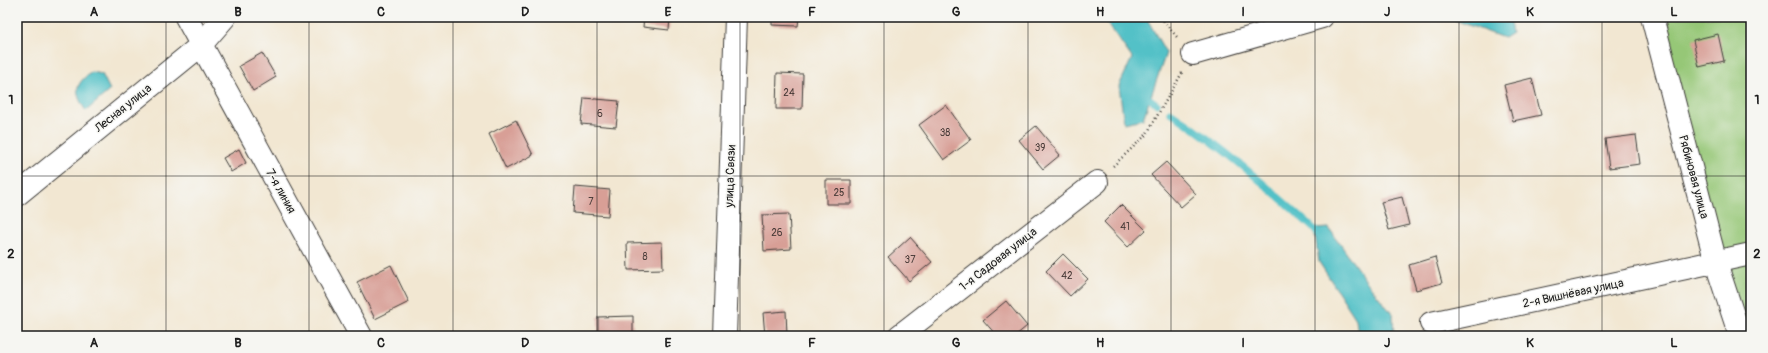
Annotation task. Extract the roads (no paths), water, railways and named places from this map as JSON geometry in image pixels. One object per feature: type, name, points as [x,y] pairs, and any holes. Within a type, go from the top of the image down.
[{"type":"street","name":"7-я линия","points":[[186,17],[200,46],[361,336]]},
{"type":"street","name":"Лесная улица","points":[[17,195],[200,46],[225,17]]},
{"type":"street","name":"улица Связи","points":[[725,336],[736,17]]},
{"type":"street","points":[[1193,54],[1322,17]]},
{"type":"street","name":"Рябиновая улица","points":[[1652,17],[1716,263],[1740,336]]},
{"type":"street","name":"1-я Садовая улица","points":[[899,336],[1097,182]]},
{"type":"street","name":"2-я Вишнёвая улица","points":[[1431,323],[1716,263],[1751,254]]},
{"type":"water","points":[[1103,17],[1146,17],[1166,53],[1143,119],[1124,123],[1119,86],[1132,58]]},
{"type":"water","points":[[1452,17],[1509,17],[1512,33],[1504,38],[1452,19]]},
{"type":"water","points":[[92,72],[102,74],[110,90],[86,111],[79,99],[78,89],[79,85],[86,76]]},
{"type":"water","points":[[1329,228],[1366,281],[1393,315],[1394,336],[1358,336],[1356,319],[1319,262],[1314,229]]},
{"type":"waterway","points":[[1150,99],[1157,104]]},
{"type":"waterway","points":[[1170,112],[1208,139],[1244,168],[1314,229],[1320,237]]}]
